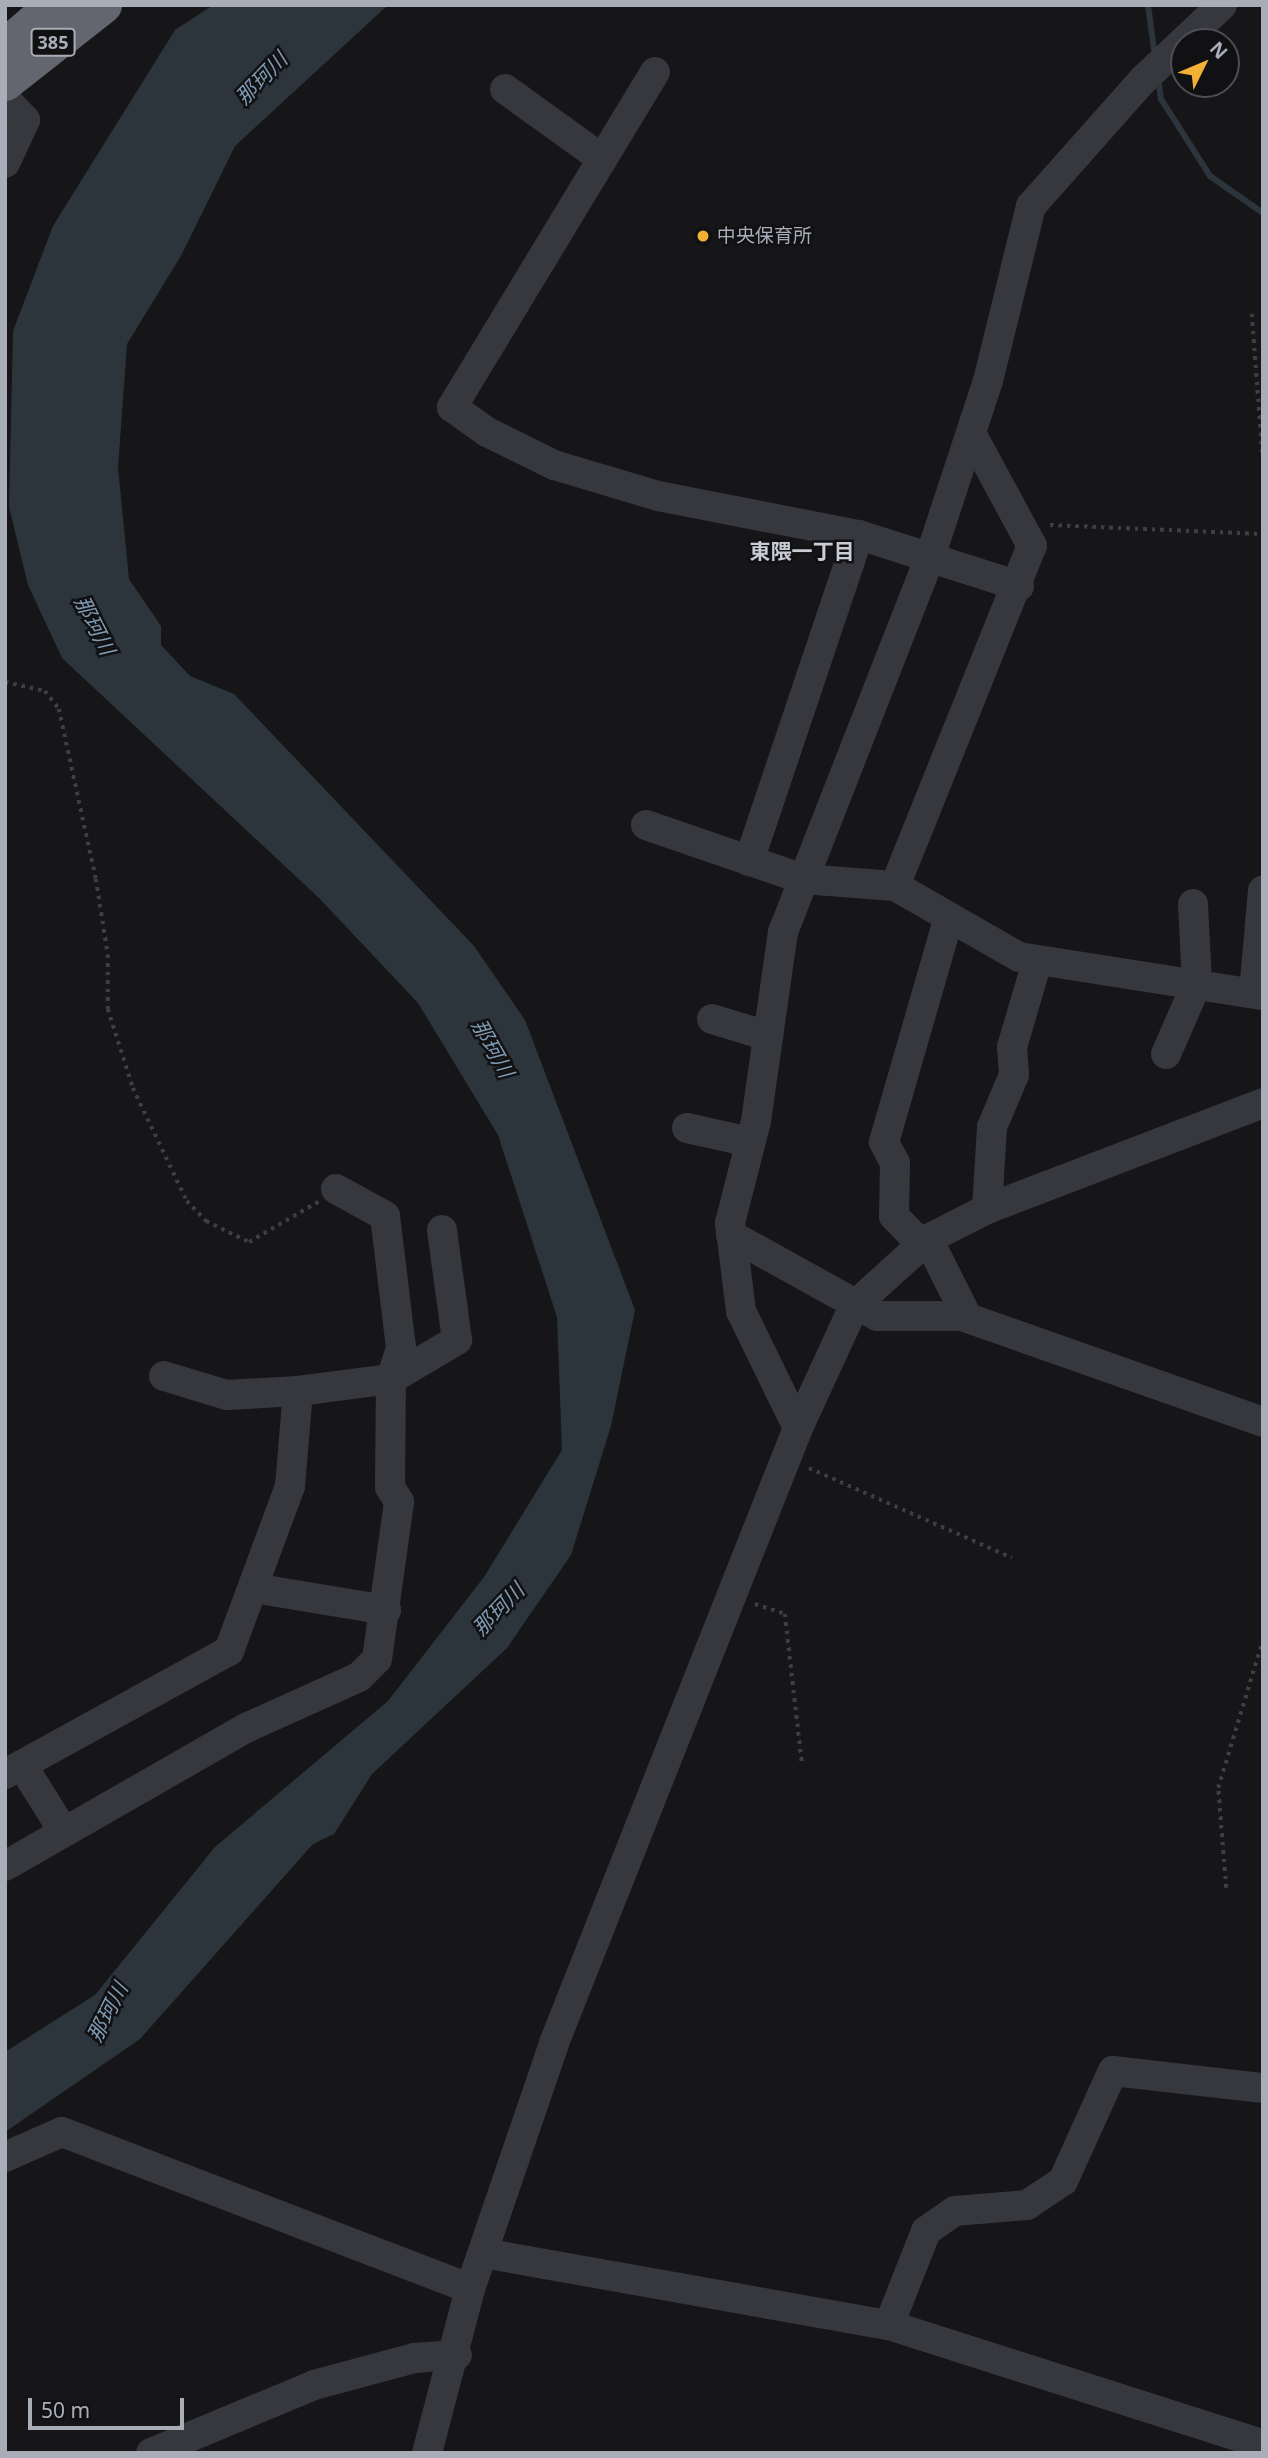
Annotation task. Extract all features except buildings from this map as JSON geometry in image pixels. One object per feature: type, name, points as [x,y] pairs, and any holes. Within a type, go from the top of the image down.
[{"type":"highway","name":"385","points":[[5,48],[55,5]]},
{"type":"highway","name":"385","points":[[5,82],[103,5]]},
{"type":"street","points":[[798,1428],[741,1311],[731,1235],[751,1142],[783,932],[931,554],[971,433],[1031,206],[1143,80],[1222,5]]},
{"type":"street","points":[[655,72],[452,407],[487,432],[554,465],[658,496],[859,535],[931,554],[1019,586]]},
{"type":"street","points":[[505,89],[602,159]]},
{"type":"street","points":[[5,99],[25,120],[5,163]]},
{"type":"street","points":[[895,886],[1019,586],[1032,546],[1023,524],[971,433]]},
{"type":"street","points":[[749,861],[859,535]]},
{"type":"street","points":[[646,825],[803,879],[895,886],[1037,962],[1259,994],[1263,890]]},
{"type":"street","points":[[1166,1055],[1196,983],[1193,904]]},
{"type":"street","points":[[949,917],[884,1142],[895,1163],[894,1216],[925,1242],[967,1317]]},
{"type":"street","points":[[987,1209],[992,1127],[1014,1075],[1012,1047],[1037,962]]},
{"type":"street","points":[[712,1019],[768,1036]]},
{"type":"street","points":[[427,2453],[457,2355],[471,2289],[554,2042],[733,1596],[785,1458],[854,1306],[925,1242],[987,1209],[1263,1103]]},
{"type":"street","points":[[687,1128],[751,1142]]},
{"type":"street","points":[[5,1866],[62,1829],[246,1728],[359,1677],[384,1643],[399,1502],[390,1487],[391,1379],[401,1348],[385,1216],[336,1189]]},
{"type":"street","points":[[164,1376],[227,1395],[298,1391],[391,1379],[457,1340],[442,1230]]},
{"type":"street","points":[[731,1235],[854,1306],[877,1316],[967,1317],[1263,1422]]},
{"type":"street","points":[[62,1829],[14,1769],[229,1651],[290,1486],[298,1391]]},
{"type":"street","points":[[253,1588],[386,1610]]},
{"type":"street","points":[[888,2325],[926,2231],[955,2211],[1027,2206],[1063,2181],[1113,2071],[1263,2088]]},
{"type":"street","points":[[5,2157],[62,2132],[471,2289]]},
{"type":"street","points":[[483,2253],[888,2325],[1263,2444]]},
{"type":"street","points":[[151,2453],[314,2385],[414,2358],[457,2355]]},
{"type":"path","points":[[1252,314],[1263,459]]},
{"type":"path","points":[[1023,524],[1263,534]]},
{"type":"path","points":[[5,682],[45,691],[59,709],[98,891],[108,1009],[138,1100],[187,1201],[206,1221],[249,1242],[336,1189]]},
{"type":"path","points":[[785,1458],[1012,1559]]},
{"type":"path","points":[[733,1596],[785,1614],[802,1763]]},
{"type":"path","points":[[1226,1888],[1218,1788],[1263,1639]]},
{"type":"water","name":"那珂川","points":[[213,5],[388,5],[235,146],[182,254],[127,344],[118,468],[129,579],[161,626],[161,645],[190,676],[234,694],[474,946],[525,1020],[635,1310],[611,1426],[571,1555],[507,1648],[372,1774],[334,1834],[313,1844],[140,2039],[5,2132],[5,2052],[95,1995],[215,1847],[388,1701],[484,1577],[562,1450],[557,1317],[498,1135],[418,1003],[319,898],[62,658],[28,585],[9,507],[13,331],[53,226],[175,30]]},
{"type":"waterway","points":[[1148,5],[1155,57]]},
{"type":"waterway","points":[[1158,78],[1161,99],[1210,176],[1263,213]]},
{"type":"place","name":"中央保育所","points":[[703,236]]},
{"type":"district","name":"東隈一丁目","points":[[802,551]]}]
